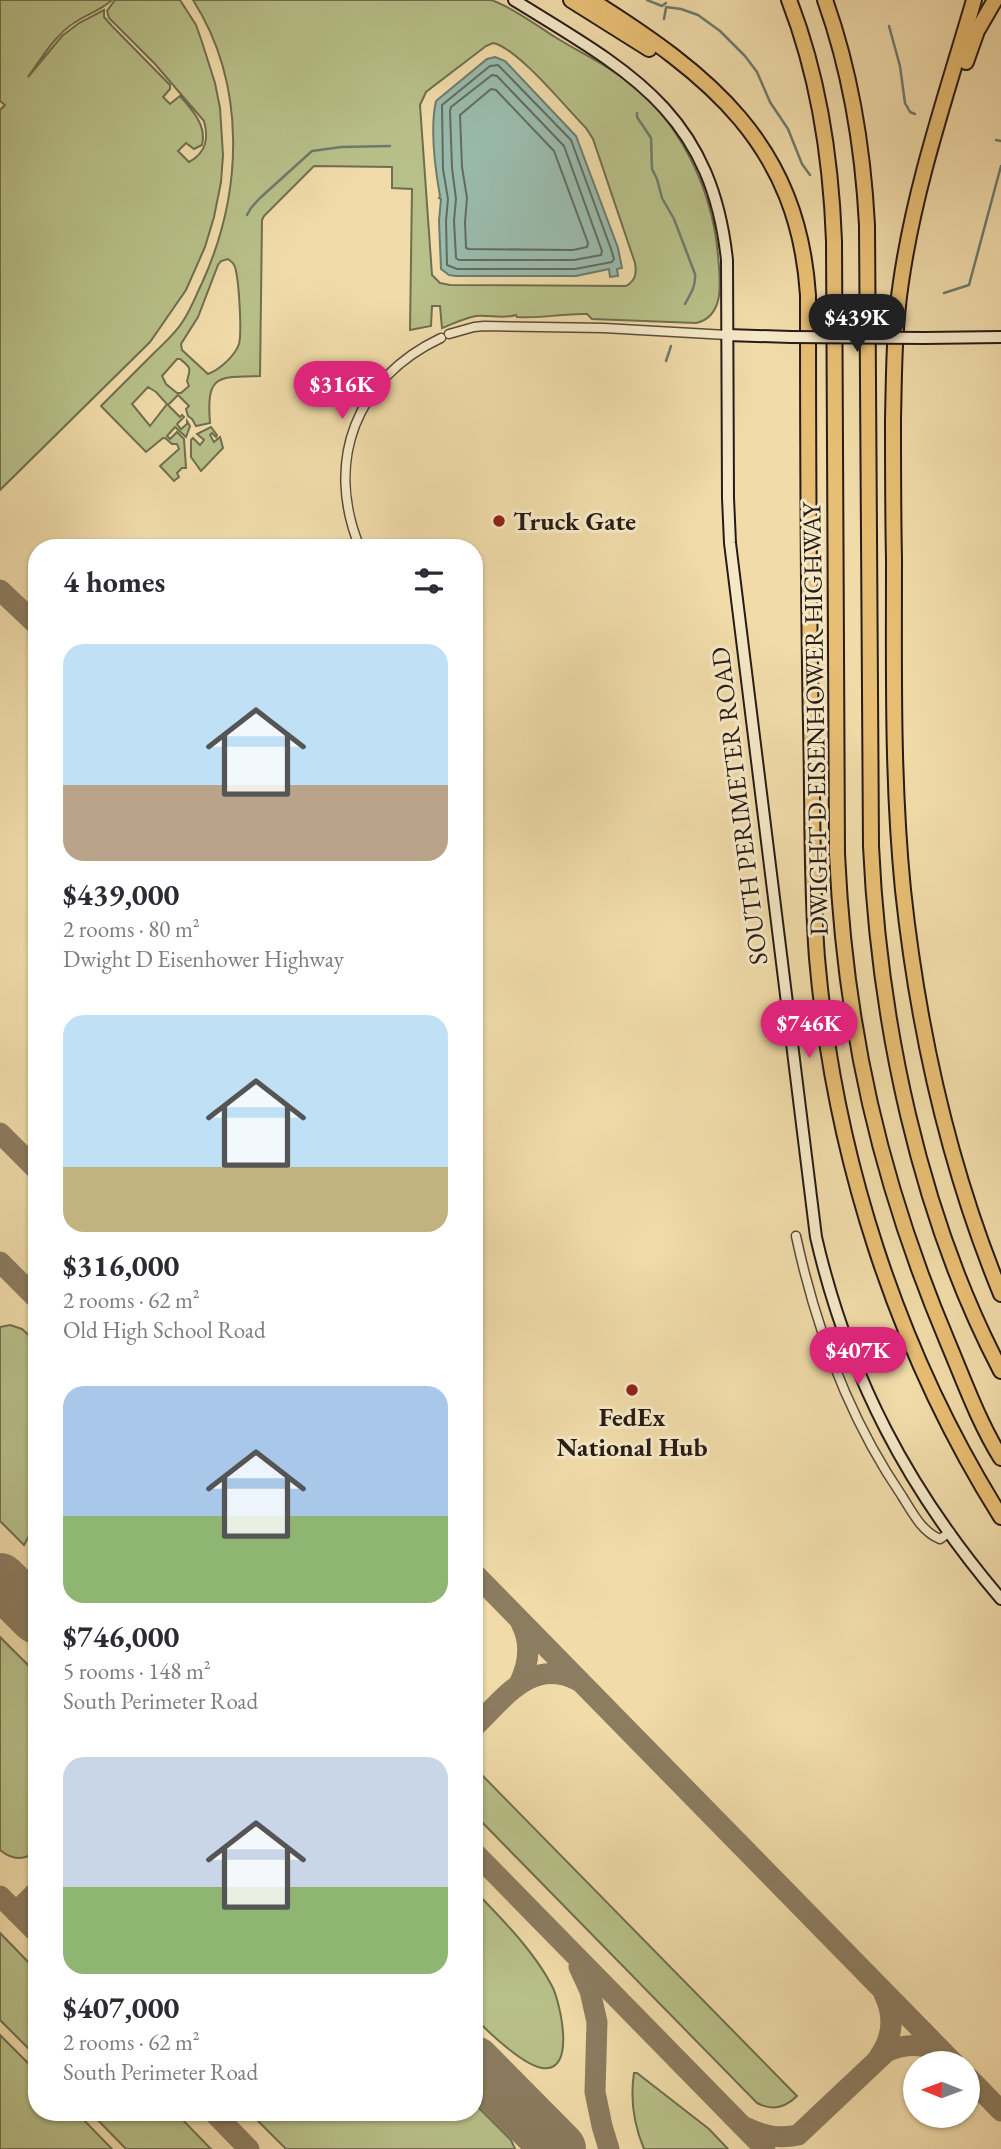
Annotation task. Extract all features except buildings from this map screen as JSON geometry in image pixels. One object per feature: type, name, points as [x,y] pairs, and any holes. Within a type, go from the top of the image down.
[{"type":"highway","points":[[571,0],[657,53],[685,67]]},
{"type":"highway","points":[[591,0],[661,46],[730,105],[760,144],[787,194],[801,242],[808,295],[813,882],[817,959],[828,1045],[853,1169],[891,1289],[942,1411],[1001,1517]]},
{"type":"highway","name":"DWIGHT D EISENHOWER HIGHWAY","points":[[789,0],[816,89],[831,189],[834,241],[837,854],[852,1016],[872,1115],[910,1247],[954,1357],[1001,1458]]},
{"type":"highway","name":"DWIGHT D EISENHOWER HIGHWAY","points":[[825,0],[854,105],[864,173],[867,225],[871,846],[880,968],[891,1032],[922,1166],[961,1281],[1001,1371]]},
{"type":"highway","points":[[974,0],[928,155],[899,294],[894,353],[895,733],[903,888],[914,974],[938,1100],[965,1199],[1001,1294]]},
{"type":"highway","points":[[908,242],[971,45],[995,0]]},
{"type":"street","name":"SOUTH PERIMETER ROAD","points":[[514,0],[597,51],[638,81],[661,103],[684,133],[708,177],[722,222],[727,260],[730,543],[816,1237],[835,1310],[874,1409],[907,1468],[950,1532],[1001,1599]]},
{"type":"street","points":[[357,539],[349,515],[345,481],[348,451],[356,426],[368,401],[386,376],[414,352],[445,336],[484,326],[604,328],[791,337],[1001,337]]},
{"type":"street","points":[[796,1236],[804,1274],[823,1334],[853,1413],[893,1483],[918,1520],[932,1536],[940,1539],[950,1532]]},
{"type":"green space","points":[[0,0],[112,0],[67,28],[28,77],[62,36],[79,23],[104,10],[104,17],[170,85],[163,97],[170,104],[180,96],[197,118],[202,131],[202,145],[194,149],[186,143],[178,151],[189,162],[205,145],[204,121],[155,64],[109,18],[107,11],[115,0],[180,0],[196,25],[215,83],[220,108],[223,155],[214,217],[205,247],[186,290],[150,342],[0,490],[0,110],[5,105],[0,101]]},
{"type":"green space","points":[[193,0],[490,0],[513,10],[623,78],[661,113],[676,134],[700,180],[714,230],[720,286],[717,305],[706,319],[696,323],[592,319],[587,314],[526,317],[516,315],[476,316],[442,328],[440,306],[432,306],[431,326],[410,330],[412,189],[392,188],[392,167],[314,166],[262,220],[260,376],[225,378],[218,382],[210,395],[210,423],[196,426],[188,416],[186,409],[189,406],[178,395],[168,405],[180,417],[184,417],[177,424],[181,429],[187,421],[190,426],[186,437],[175,427],[167,436],[170,439],[177,432],[184,439],[186,468],[177,473],[179,477],[174,481],[160,466],[179,449],[177,444],[163,438],[146,452],[101,406],[180,325],[202,283],[216,248],[231,176],[233,140],[223,67],[211,33]],"holes":[[[493,43],[503,47],[528,67],[586,128],[593,139],[635,263],[635,277],[626,286],[450,285],[440,283],[432,275],[420,105],[426,92]],[[228,259],[235,267],[240,338],[237,349],[230,358],[208,374],[182,350],[181,344],[198,317],[221,261]],[[180,359],[189,368],[189,386],[177,393],[166,384],[162,376]],[[148,387],[167,404],[150,426],[132,404]]]},
{"type":"green space","points":[[211,427],[217,435],[210,435],[214,442],[220,437],[223,448],[201,471],[191,457],[191,440],[193,438],[200,445],[204,440],[197,434]]},
{"type":"green space","points":[[10,1325],[22,1329],[28,1335],[28,1538],[24,1545],[0,1521],[0,1327]]},
{"type":"green space","points":[[0,1637],[28,1665],[28,1856],[23,1858],[9,1856],[0,1850]]},
{"type":"green space","points":[[483,1776],[797,2096],[778,2107],[757,2103],[483,1823]]},
{"type":"green space","points":[[483,1899],[527,1948],[552,1986],[562,2020],[563,2049],[553,2067],[542,2068],[525,2061],[483,2026]]},
{"type":"green space","points":[[0,1933],[28,1962],[28,2048],[0,2020]]},
{"type":"green space","points":[[0,2035],[28,2063],[28,2121],[85,2121],[112,2149],[0,2149]]},
{"type":"green space","points":[[634,2073],[709,2129],[728,2149],[644,2149],[634,2112]]},
{"type":"green space","points":[[483,2112],[511,2140],[515,2149],[286,2149],[258,2121],[483,2121]]},
{"type":"green space","points":[[99,2121],[184,2121],[211,2149],[126,2149]]},
{"type":"water","points":[[495,57],[505,61],[576,136],[618,248],[622,268],[617,269],[618,276],[610,277],[609,269],[576,276],[456,276],[441,269],[441,199],[433,136],[436,101],[487,59]]},
{"type":"waterway","points":[[647,0],[662,6],[666,3]]},
{"type":"waterway","points":[[666,7],[698,15],[720,31],[745,56],[757,72],[770,102],[788,129],[802,164],[810,175]]},
{"type":"waterway","points":[[664,19],[666,8]]},
{"type":"waterway","points":[[889,26],[900,66],[905,103],[910,112],[915,114]]},
{"type":"waterway","points":[[637,113],[651,138],[652,169],[662,198],[674,219],[695,274],[694,286],[685,304]]},
{"type":"waterway","points":[[996,140],[1001,141]]},
{"type":"waterway","points":[[247,215],[260,198],[312,151],[341,147],[390,146]]},
{"type":"waterway","points":[[944,293],[969,285],[1001,166]]},
{"type":"waterway","points":[[666,361],[671,346]]},
{"type":"taxiway","points":[[0,590],[28,616]]},
{"type":"taxiway","points":[[0,1133],[28,1161]]},
{"type":"taxiway","points":[[0,1262],[28,1290]]},
{"type":"taxiway","points":[[483,1582],[942,2051]]},
{"type":"taxiway","points":[[519,1684],[528,1654],[527,1639],[521,1623]]},
{"type":"taxiway","points":[[483,1718],[508,1694],[532,1677],[561,1674],[577,1680]]},
{"type":"taxiway","points":[[483,1861],[765,2149]]},
{"type":"taxiway","points":[[0,1896],[28,1924]]},
{"type":"taxiway","points":[[16,1912],[28,1900]]},
{"type":"taxiway","points":[[579,1967],[590,1991],[597,2022],[595,2092],[609,2149]]},
{"type":"taxiway","points":[[879,2057],[891,2026],[890,2010],[884,1994]]},
{"type":"taxiway","points":[[747,2128],[772,2136],[798,2135],[886,2052],[915,2045],[938,2051]]},
{"type":"taxiway","points":[[980,2089],[1001,2111]]},
{"type":"taxiway","points":[[222,2121],[249,2149]]},
{"type":"runway","points":[[0,1580],[28,1608]]},
{"type":"runway","points":[[483,2072],[559,2149]]},
{"type":"place","name":"Truck Gate","points":[[499,521]]},
{"type":"place","name":"FedEx National Hub","points":[[632,1390]]}]
